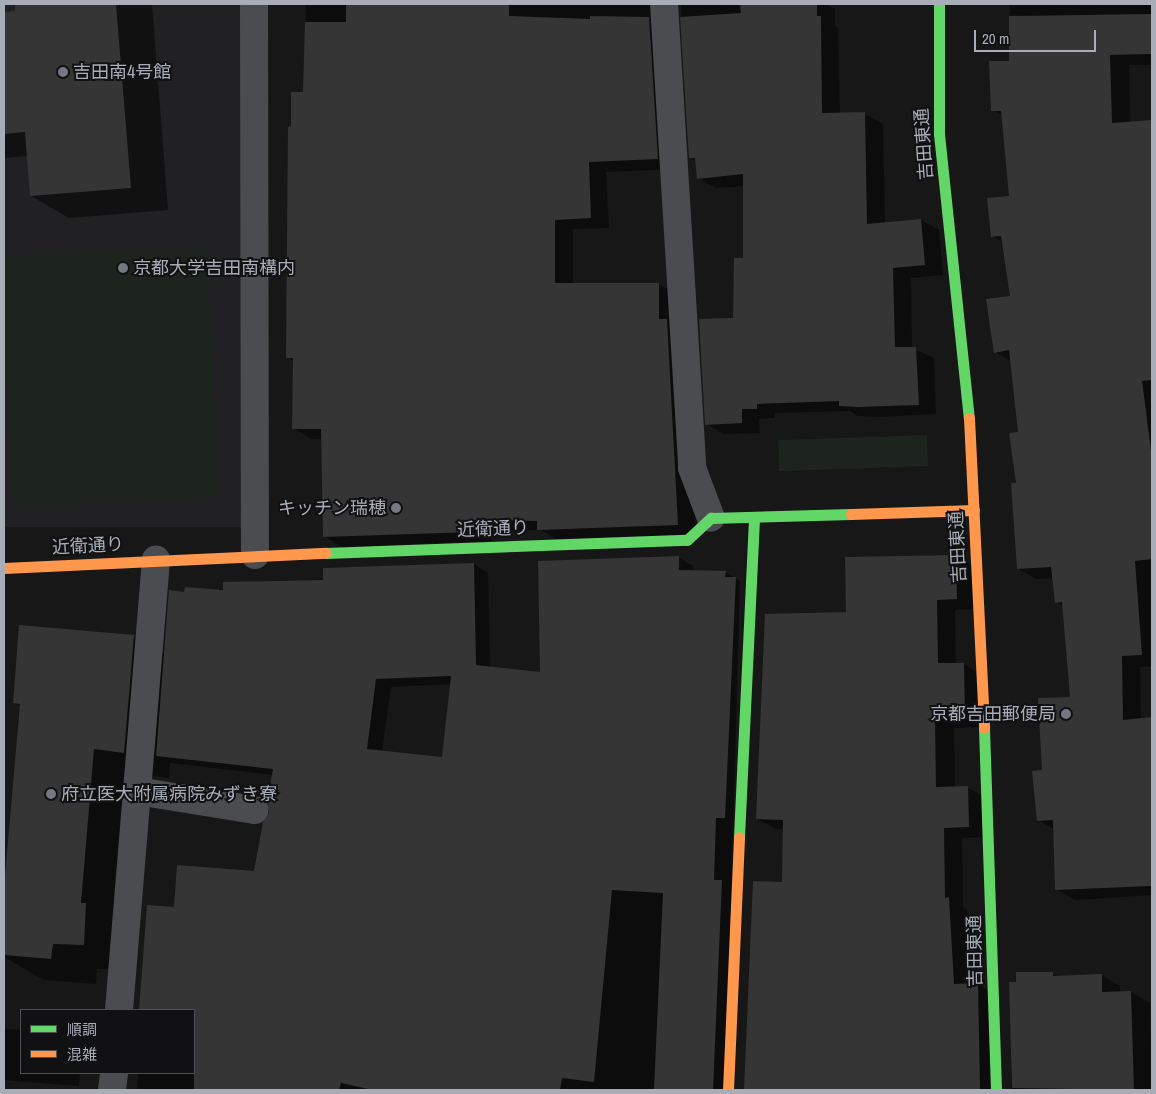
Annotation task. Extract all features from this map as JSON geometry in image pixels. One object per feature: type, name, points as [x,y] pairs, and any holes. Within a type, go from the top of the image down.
[{"type":"street","points":[[254,4],[255,555]]},
{"type":"street","points":[[664,4],[692,468],[711,518],[974,510]]},
{"type":"street","name":"吉田東通","points":[[939,4],[939,134],[970,429],[992,902],[996,1090]]},
{"type":"street","name":"近衛通り","points":[[4,568],[255,555],[687,540],[711,518]]},
{"type":"street","points":[[728,1090],[754,518]]},
{"type":"street","points":[[119,1009],[156,560]]},
{"type":"street","points":[[137,791],[254,810]]},
{"type":"street","points":[[112,1090],[114,1074]]},
{"type":"shaded area","name":"京都大学吉田南構内","points":[[4,4],[241,4],[241,527],[4,527]]},
{"type":"shaded area","points":[[207,248],[216,498],[13,505],[4,255]]},
{"type":"shaded area","points":[[927,435],[928,466],[779,471],[778,440]]},
{"type":"building","name":"吉田南4号館","points":[[15,4],[116,4],[131,188],[30,196],[25,132],[4,134],[4,12],[15,11]]},
{"type":"building","points":[[346,4],[509,4],[509,16],[590,19],[590,16],[649,17],[658,159],[589,162],[591,218],[555,220],[555,283],[659,283],[659,319],[667,319],[678,525],[537,530],[537,521],[473,520],[473,532],[323,537],[321,429],[292,429],[293,358],[286,358],[288,127],[291,126],[291,92],[303,92],[305,22],[346,22]]},
{"type":"building","points":[[740,4],[817,4],[817,16],[821,16],[822,113],[865,112],[867,224],[921,219],[925,265],[893,268],[895,347],[916,347],[919,405],[858,407],[839,406],[839,401],[757,404],[757,409],[742,409],[742,423],[705,425],[699,319],[733,318],[734,258],[743,258],[743,174],[697,179],[695,158],[689,158],[680,17],[741,13]]},
{"type":"building","points":[[1152,14],[1152,54],[1110,55],[1112,123],[1152,120],[1152,380],[1142,381],[1152,458],[1152,559],[1135,561],[1142,655],[1122,656],[1123,720],[1152,717],[1152,886],[1055,890],[1053,820],[1037,821],[1032,771],[1042,770],[1038,698],[1070,697],[1062,602],[1055,603],[1051,567],[1017,569],[1011,483],[1016,483],[1009,433],[1018,432],[1009,350],[994,353],[986,299],[1010,296],[1001,236],[991,237],[987,198],[1009,196],[1001,111],[991,111],[989,61],[1009,61],[1009,16]]},
{"type":"building","points":[[956,555],[957,599],[937,600],[938,663],[964,663],[965,717],[935,718],[936,787],[968,786],[969,827],[944,828],[945,898],[949,897],[954,984],[978,983],[980,1089],[744,1090],[753,881],[782,882],[783,820],[756,819],[765,614],[846,612],[845,557]]},
{"type":"building","points":[[679,556],[679,570],[726,571],[725,577],[736,577],[725,818],[716,818],[714,880],[722,880],[713,1090],[654,1089],[663,893],[612,890],[594,1082],[562,1078],[560,1090],[373,1090],[341,1083],[339,1090],[194,1090],[195,1009],[139,1009],[147,905],[174,907],[177,865],[254,871],[263,822],[269,813],[267,802],[273,769],[156,756],[169,590],[184,592],[185,587],[223,590],[223,582],[323,580],[323,568],[474,563],[476,665],[540,672],[538,561]],"holes":[[[451,676],[442,757],[367,749],[376,679]]]},
{"type":"building","name":"府立医大附属病院みずき寮","points":[[19,625],[134,635],[124,753],[94,749],[81,903],[86,903],[84,945],[53,944],[51,959],[4,955],[4,887],[20,704],[13,703]]},
{"type":"building","points":[[1016,972],[1053,972],[1053,976],[1102,974],[1102,992],[1131,991],[1134,1090],[1012,1088],[1009,982],[1016,982]]},
{"type":"traffic: fast","points":[[939,4],[939,134],[969,418]]},
{"type":"traffic: fast","points":[[326,553],[687,540],[711,518],[851,514]]},
{"type":"traffic: fast","points":[[739,837],[754,517]]},
{"type":"traffic: fast","points":[[984,728],[996,1090]]},
{"type":"traffic: slow","points":[[969,418],[984,728]]},
{"type":"traffic: slow","points":[[851,514],[974,510]]},
{"type":"traffic: slow","points":[[4,568],[326,553]]},
{"type":"traffic: slow","points":[[728,1090],[739,837]]},
{"type":"place","name":"吉田南4号館","points":[[63,72]]},
{"type":"place","name":"京都大学吉田南構内","points":[[123,268]]},
{"type":"place","name":"キッチン瑞穂","points":[[396,508]]},
{"type":"place","name":"京都吉田郵便局","points":[[1066,714]]},
{"type":"place","name":"府立医大附属病院みずき寮","points":[[51,794]]}]
